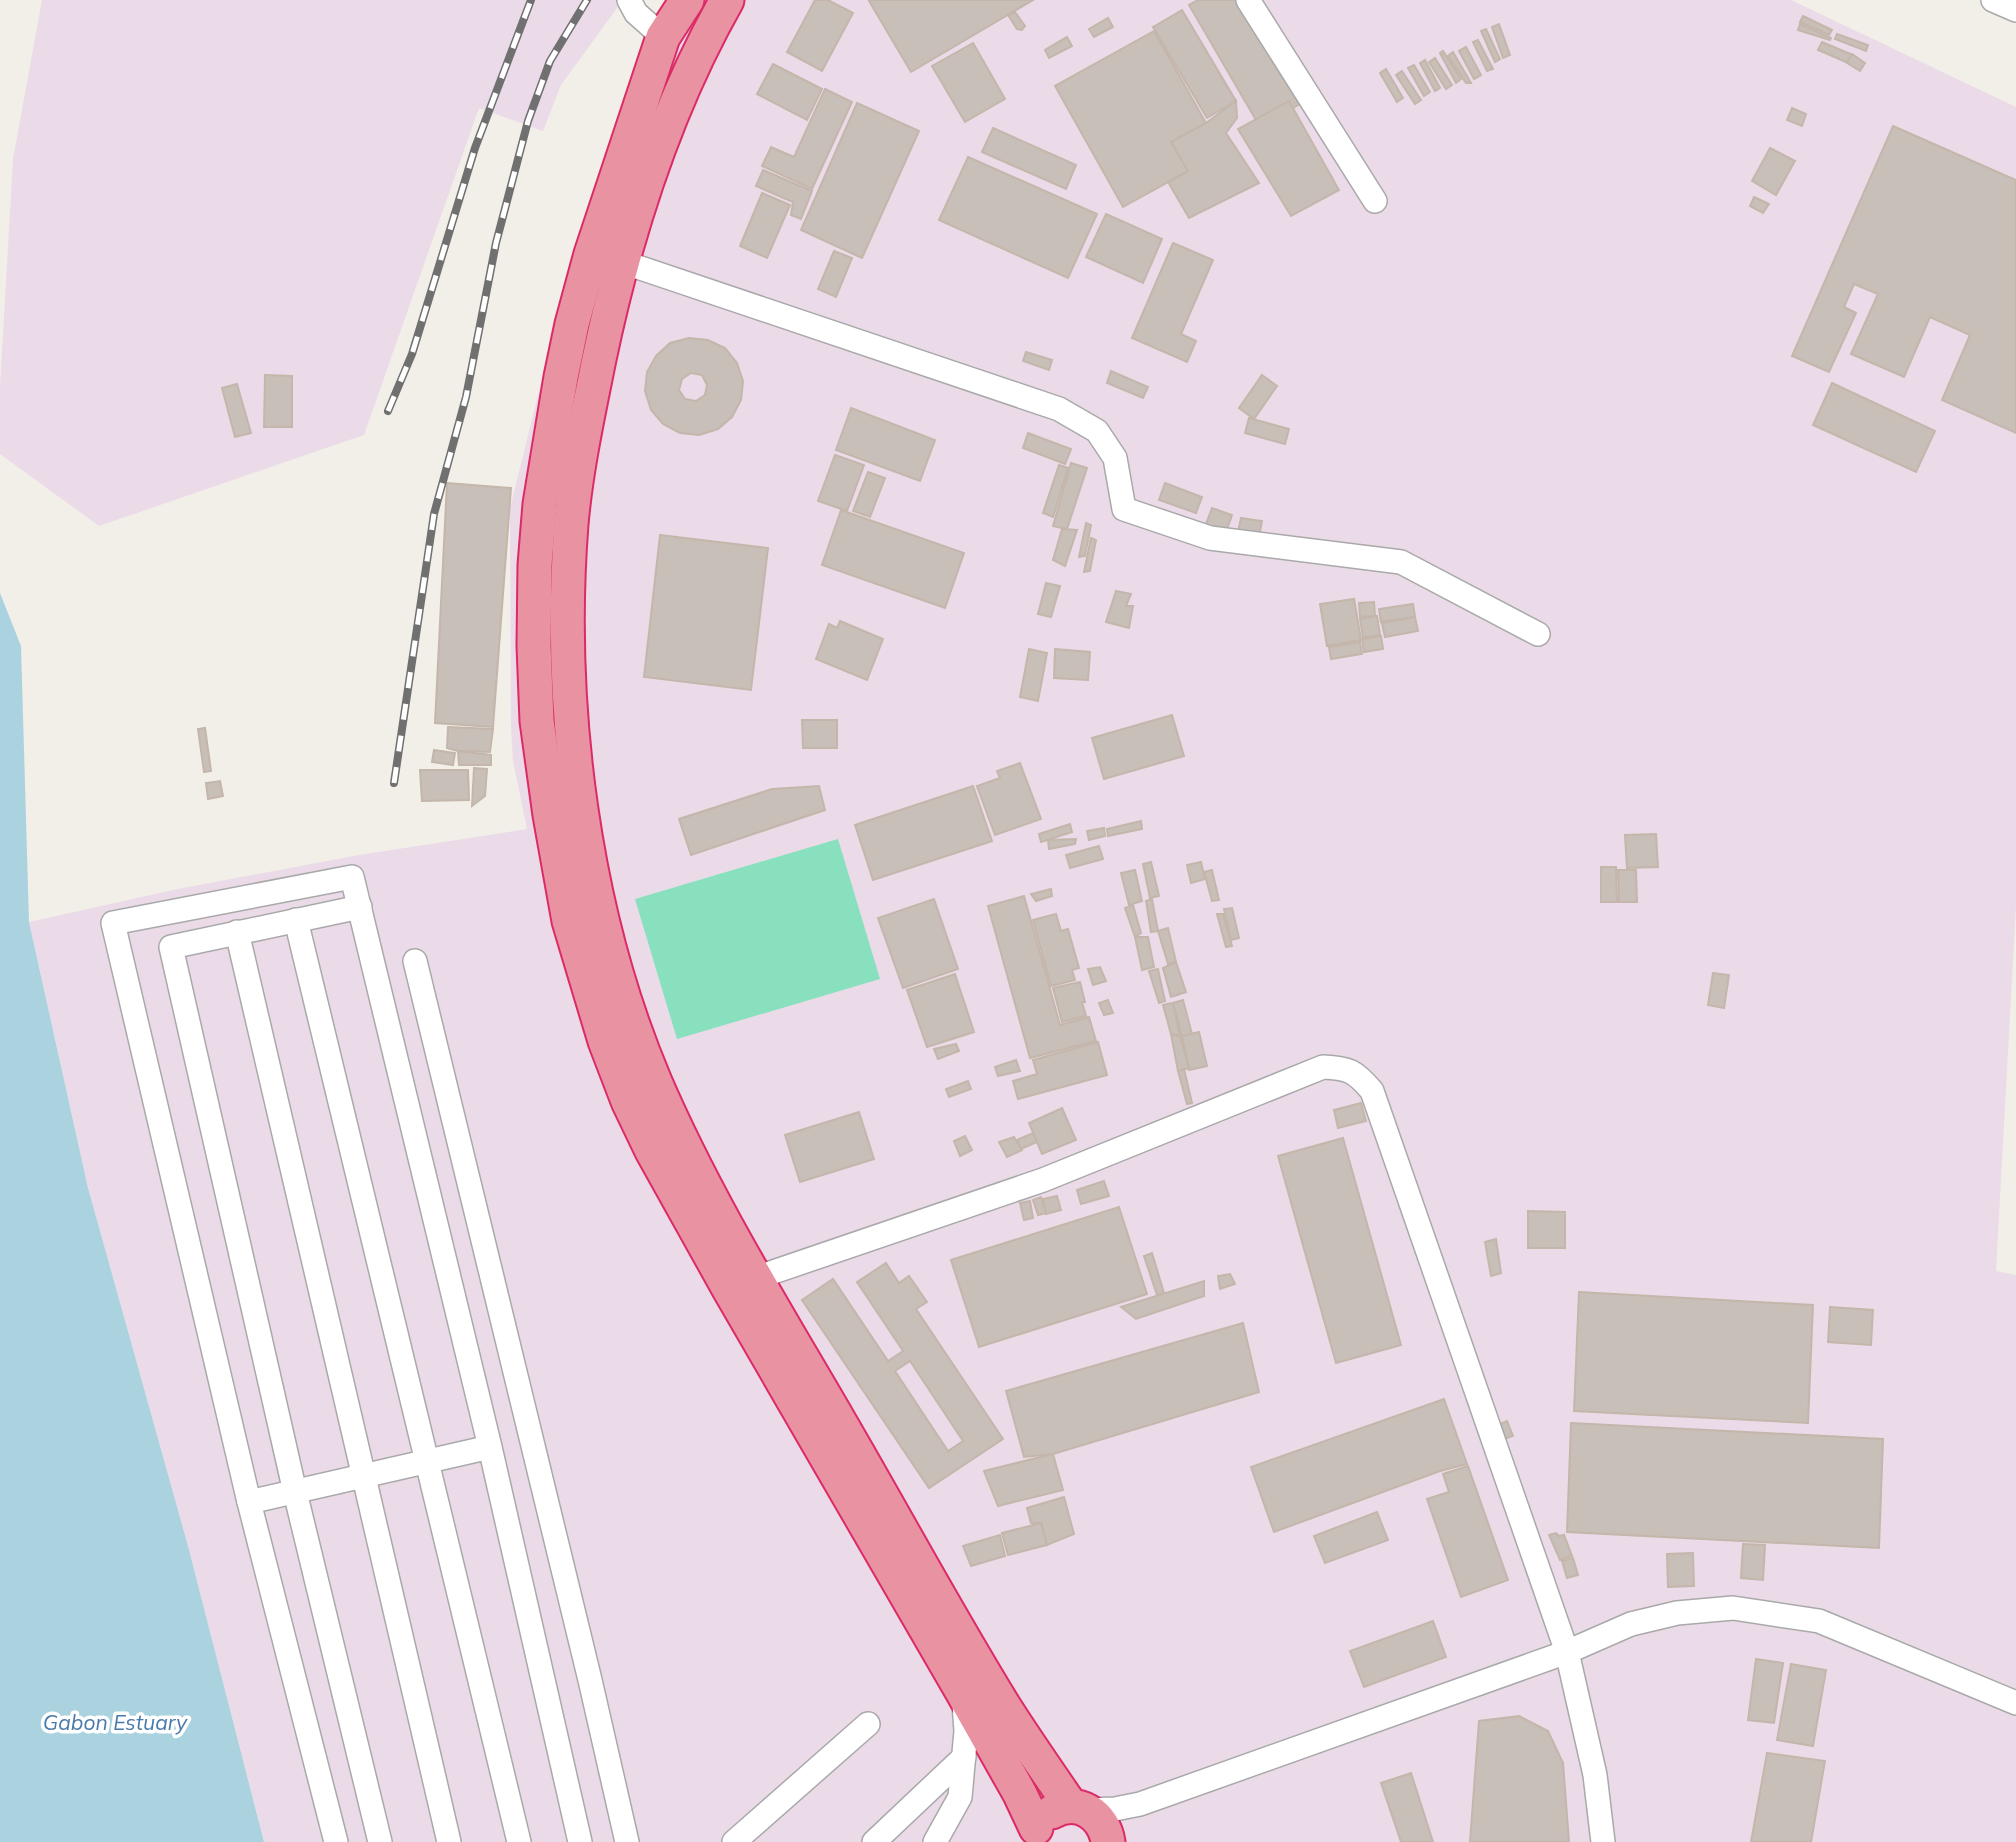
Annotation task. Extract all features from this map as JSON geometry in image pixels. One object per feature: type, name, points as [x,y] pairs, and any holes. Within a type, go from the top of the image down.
[{"type":"highway","points":[[687,0],[663,37],[592,254],[572,324],[540,504],[535,565],[537,721],[569,921],[605,1041],[628,1101],[652,1151],[742,1283],[1006,1709],[1078,1808],[1101,1822],[1108,1841]]},
{"type":"highway","points":[[727,0],[705,39],[668,120],[610,308],[583,437],[572,523],[566,620],[571,734],[589,861],[609,942],[654,1080],[696,1171],[742,1283],[1020,1794],[1035,1835]]},
{"type":"highway","points":[[1035,1835],[1044,1817],[1056,1809],[1078,1808]]},
{"type":"street","points":[[629,0],[636,13],[663,37]]},
{"type":"street","points":[[1248,0],[1375,201]]},
{"type":"street","points":[[1993,0],[2016,10]]},
{"type":"street","points":[[592,254],[624,261],[1059,410],[1097,431],[1115,458],[1124,509],[1210,538],[1401,562],[1538,634]]},
{"type":"street","points":[[336,1842],[250,1502],[113,923],[352,877],[490,1447],[580,1842]]},
{"type":"street","points":[[360,907],[171,947],[295,1492],[380,1842]]},
{"type":"street","points":[[296,920],[519,1842]]},
{"type":"street","points":[[237,932],[449,1842]]},
{"type":"street","points":[[415,961],[626,1842]]},
{"type":"street","points":[[742,1283],[1043,1180],[1323,1067],[1345,1068],[1359,1076],[1372,1091],[1567,1652],[1595,1775],[1603,1842]]},
{"type":"street","points":[[250,1502],[490,1447]]},
{"type":"street","points":[[1078,1808],[1115,1809],[1140,1804],[1567,1652],[1631,1624],[1677,1613],[1733,1608],[1819,1621],[2016,1703]]},
{"type":"street","points":[[935,1842],[960,1797],[966,1731],[963,1693]]},
{"type":"street","points":[[734,1842],[868,1724]]},
{"type":"street","points":[[874,1842],[964,1757]]},
{"type":"street","points":[[1108,1841],[1118,1826],[1140,1804]]},
{"type":"shaded area","points":[[42,0],[623,0],[561,85],[543,131],[479,108],[364,435],[99,526],[0,454],[0,387],[13,159]]},
{"type":"shaded area","points":[[674,0],[1791,0],[2016,107],[2016,906],[1996,1271],[2016,1275],[2016,1842],[264,1842],[188,1546],[88,1188],[29,922],[178,889],[359,855],[527,829],[513,761],[511,728],[510,508],[570,266],[644,58]]},
{"type":"green space","points":[[838,839],[880,979],[677,1039],[635,899]]},
{"type":"water","name":"Gabon Estuary","points":[[0,593],[21,646],[29,922],[88,1188],[188,1546],[264,1842],[0,1842]]},
{"type":"building","points":[[815,0],[828,0],[853,13],[822,71],[787,52]]},
{"type":"building","points":[[1033,0],[911,72],[869,1]]},
{"type":"building","points":[[1198,0],[1239,0],[1300,104],[1260,127],[1189,5]]},
{"type":"building","points":[[1182,10],[1236,101],[1207,118],[1153,27]]},
{"type":"building","points":[[1015,12],[1025,26],[1022,30],[1017,29],[1008,15]]},
{"type":"building","points":[[1803,16],[1832,30],[1829,35],[1800,22]]},
{"type":"building","points":[[1108,18],[1113,27],[1094,37],[1089,29]]},
{"type":"building","points":[[1499,24],[1510,55],[1503,58],[1492,27]]},
{"type":"building","points":[[1800,24],[1831,38],[1830,40],[1798,30]]},
{"type":"building","points":[[1486,29],[1500,59],[1495,62],[1481,31]]},
{"type":"building","points":[[1154,31],[1206,123],[1171,142],[1188,171],[1123,207],[1055,86]]},
{"type":"building","points":[[1837,34],[1868,45],[1866,51],[1835,39]]},
{"type":"building","points":[[1067,37],[1072,46],[1049,58],[1045,50]]},
{"type":"building","points":[[1478,40],[1493,69],[1487,71],[1473,42]]},
{"type":"building","points":[[1822,42],[1853,55],[1846,62],[1818,50]]},
{"type":"building","points":[[973,43],[1005,99],[965,122],[932,66]]},
{"type":"building","points":[[1466,47],[1481,75],[1474,79],[1459,51]]},
{"type":"building","points":[[1443,51],[1461,79],[1456,83],[1440,53]]},
{"type":"building","points":[[1453,52],[1471,83],[1466,83],[1448,56]]},
{"type":"building","points":[[1852,54],[1865,63],[1860,71],[1847,63]]},
{"type":"building","points":[[1435,58],[1452,85],[1446,89],[1429,62]]},
{"type":"building","points":[[1425,60],[1440,88],[1435,91],[1420,63]]},
{"type":"building","points":[[773,64],[822,89],[807,120],[757,94]]},
{"type":"building","points":[[1414,65],[1430,92],[1424,96],[1408,68]]},
{"type":"building","points":[[1386,69],[1403,98],[1397,102],[1380,73]]},
{"type":"building","points":[[1402,71],[1421,100],[1415,104],[1396,75]]},
{"type":"building","points":[[825,89],[852,102],[812,189],[762,166],[771,147],[794,157]]},
{"type":"building","points":[[1236,101],[1237,118],[1226,133],[1259,183],[1189,218],[1168,182],[1188,171],[1171,142],[1206,123]]},
{"type":"building","points":[[1289,101],[1339,190],[1291,216],[1238,129]]},
{"type":"building","points":[[857,103],[919,131],[862,258],[801,230]]},
{"type":"building","points":[[1792,108],[1806,114],[1802,126],[1787,120]]},
{"type":"building","points":[[1893,126],[2016,180],[2016,433],[1942,400],[1970,335],[1930,317],[1904,377],[1851,354],[1878,294],[1854,284],[1844,307],[1856,313],[1829,372],[1792,356]]},
{"type":"building","points":[[993,128],[1076,165],[1066,189],[982,152]]},
{"type":"building","points":[[1770,148],[1795,161],[1776,195],[1752,181]]},
{"type":"building","points":[[968,157],[1097,214],[1068,278],[939,220]]},
{"type":"building","points":[[763,170],[812,191],[801,219],[791,215],[793,202],[756,186]]},
{"type":"building","points":[[762,193],[790,205],[767,258],[740,246]]},
{"type":"building","points":[[1754,197],[1769,204],[1763,213],[1750,206]]},
{"type":"building","points":[[1106,214],[1162,239],[1143,283],[1086,257]]},
{"type":"building","points":[[1173,243],[1213,260],[1181,334],[1196,341],[1187,362],[1132,338]]},
{"type":"building","points":[[834,251],[852,258],[836,297],[818,289]]},
{"type":"building","points":[[689,338],[708,340],[725,348],[737,363],[743,381],[741,400],[732,417],[718,429],[699,435],[680,433],[663,424],[651,410],[645,391],[647,372],[656,356],[670,343]],"holes":[[[691,373],[702,375],[707,385],[705,395],[696,401],[685,399],[679,390],[682,379]]]},
{"type":"building","points":[[1026,352],[1052,360],[1049,370],[1023,361]]},
{"type":"building","points":[[1111,371],[1148,387],[1143,398],[1107,383]]},
{"type":"building","points":[[265,375],[292,376],[292,427],[264,427]]},
{"type":"building","points":[[1262,375],[1277,386],[1254,419],[1239,408]]},
{"type":"building","points":[[1832,383],[1935,431],[1916,472],[1813,425]]},
{"type":"building","points":[[237,384],[251,433],[235,437],[222,388]]},
{"type":"building","points":[[851,408],[935,440],[920,481],[836,450]]},
{"type":"building","points":[[1249,418],[1289,429],[1285,444],[1245,433]]},
{"type":"building","points":[[1028,433],[1071,449],[1065,464],[1023,448]]},
{"type":"building","points":[[835,455],[864,465],[847,511],[818,501]]},
{"type":"building","points":[[1071,463],[1087,468],[1067,529],[1053,526]]},
{"type":"building","points":[[1059,465],[1068,468],[1053,517],[1043,513]]},
{"type":"building","points":[[868,472],[885,478],[870,517],[853,511]]},
{"type":"building","points":[[447,483],[511,488],[493,727],[435,723]]},
{"type":"building","points":[[1165,483],[1202,497],[1196,513],[1159,500]]},
{"type":"building","points":[[1212,508],[1232,515],[1226,532],[1206,524]]},
{"type":"building","points":[[841,510],[964,553],[945,608],[822,565]]},
{"type":"building","points":[[1241,518],[1262,521],[1259,536],[1238,532]]},
{"type":"building","points":[[1086,523],[1091,525],[1085,556],[1079,557]]},
{"type":"building","points":[[1062,529],[1077,530],[1065,566],[1053,560]]},
{"type":"building","points":[[660,535],[768,548],[751,690],[644,677]]},
{"type":"building","points":[[1091,538],[1096,540],[1090,571],[1084,572]]},
{"type":"building","points":[[1046,583],[1060,586],[1051,617],[1038,614]]},
{"type":"building","points":[[1116,591],[1131,594],[1126,606],[1133,606],[1129,628],[1106,622]]},
{"type":"building","points":[[1354,599],[1361,640],[1327,646],[1320,604]]},
{"type":"building","points":[[1374,602],[1375,616],[1360,617],[1359,603]]},
{"type":"building","points":[[1413,604],[1415,617],[1381,622],[1379,609]]},
{"type":"building","points":[[1377,616],[1380,635],[1363,638],[1360,619]]},
{"type":"building","points":[[1415,617],[1418,631],[1385,637],[1382,623]]},
{"type":"building","points":[[840,621],[883,639],[867,680],[816,659],[829,624],[837,628]]},
{"type":"building","points":[[1381,636],[1383,649],[1364,652],[1362,639]]},
{"type":"building","points":[[1360,642],[1362,654],[1331,659],[1329,647]]},
{"type":"building","points":[[1029,649],[1047,653],[1038,701],[1020,697]]},
{"type":"building","points":[[1055,649],[1090,652],[1088,680],[1054,678]]},
{"type":"building","points":[[1172,715],[1184,756],[1104,779],[1092,738]]},
{"type":"building","points":[[802,720],[837,720],[837,748],[803,748]]},
{"type":"building","points":[[448,727],[493,729],[490,752],[447,748]]},
{"type":"building","points":[[205,728],[211,771],[204,772],[198,729]]},
{"type":"building","points":[[434,750],[455,753],[453,765],[432,762]]},
{"type":"building","points":[[458,751],[491,755],[491,765],[459,765]]},
{"type":"building","points":[[1020,763],[1041,819],[995,835],[977,786],[1000,778],[997,771]]},
{"type":"building","points":[[474,768],[487,769],[485,796],[472,806]]},
{"type":"building","points":[[420,770],[468,770],[469,800],[422,801]]},
{"type":"building","points":[[220,781],[223,796],[208,799],[206,783]]},
{"type":"building","points":[[819,786],[825,810],[691,855],[679,819],[772,789]]},
{"type":"building","points":[[973,786],[992,841],[873,880],[855,825]]},
{"type":"building","points":[[1141,821],[1142,829],[1108,836],[1107,829]]},
{"type":"building","points":[[1070,824],[1072,832],[1041,842],[1039,834]]},
{"type":"building","points":[[1104,828],[1105,836],[1089,840],[1087,831]]},
{"type":"building","points":[[1656,834],[1658,867],[1627,868],[1625,835]]},
{"type":"building","points":[[1076,839],[1075,844],[1049,849],[1048,840]]},
{"type":"building","points":[[1099,846],[1103,859],[1070,868],[1066,855]]},
{"type":"building","points":[[1151,862],[1159,896],[1150,898],[1143,864]]},
{"type":"building","points":[[1201,862],[1205,879],[1191,883],[1187,865]]},
{"type":"building","points":[[1601,867],[1616,867],[1617,902],[1601,902]]},
{"type":"building","points":[[1135,870],[1142,901],[1129,905],[1121,873]]},
{"type":"building","points":[[1212,870],[1219,900],[1212,901],[1204,872]]},
{"type":"building","points":[[1618,870],[1636,870],[1637,902],[1619,902]]},
{"type":"building","points":[[1051,889],[1052,896],[1036,901],[1031,894]]},
{"type":"building","points":[[1024,896],[1060,1025],[1089,1017],[1096,1041],[1030,1058],[988,906]]},
{"type":"building","points":[[934,899],[958,969],[903,988],[878,918]]},
{"type":"building","points":[[1152,899],[1158,931],[1151,932],[1146,901]]},
{"type":"building","points":[[1133,905],[1141,933],[1135,937],[1125,908]]},
{"type":"building","points":[[1232,908],[1239,938],[1231,940],[1224,909]]},
{"type":"building","points":[[1056,914],[1061,931],[1068,929],[1079,968],[1072,970],[1075,980],[1051,986],[1033,920]]},
{"type":"building","points":[[1217,914],[1223,914],[1232,946],[1226,947]]},
{"type":"building","points":[[1168,928],[1176,962],[1168,964],[1158,931]]},
{"type":"building","points":[[1135,937],[1148,937],[1154,967],[1142,970]]},
{"type":"building","points":[[1176,962],[1186,992],[1171,997],[1163,968]]},
{"type":"building","points":[[1100,967],[1106,981],[1093,985],[1088,969]]},
{"type":"building","points":[[1158,969],[1165,1001],[1159,1003],[1149,971]]},
{"type":"building","points":[[1713,973],[1729,975],[1724,1008],[1708,1005]]},
{"type":"building","points":[[955,974],[974,1032],[927,1047],[907,990]]},
{"type":"building","points":[[1080,982],[1086,1016],[1062,1022],[1053,988]]},
{"type":"building","points":[[1108,1000],[1113,1013],[1104,1015],[1099,1003]]},
{"type":"building","points":[[1183,1000],[1192,1034],[1182,1037],[1173,1003]]},
{"type":"building","points":[[1173,1003],[1180,1036],[1171,1034],[1163,1005]]},
{"type":"building","points":[[1199,1032],[1207,1066],[1189,1070],[1182,1036]]},
{"type":"building","points":[[1171,1034],[1180,1036],[1189,1068],[1178,1071]]},
{"type":"building","points":[[1098,1042],[1107,1075],[1018,1099],[1013,1081],[1037,1074],[1033,1060]]},
{"type":"building","points":[[956,1044],[959,1051],[938,1059],[934,1049]]},
{"type":"building","points":[[1016,1060],[1020,1071],[998,1076],[995,1067]]},
{"type":"building","points":[[1184,1069],[1192,1103],[1187,1104],[1178,1071]]},
{"type":"building","points":[[968,1081],[971,1089],[949,1097],[946,1089]]},
{"type":"building","points":[[1361,1103],[1366,1121],[1338,1128],[1334,1110]]},
{"type":"building","points":[[1062,1108],[1076,1140],[1042,1154],[1029,1123]]},
{"type":"building","points":[[859,1112],[874,1159],[800,1182],[785,1135]]},
{"type":"building","points":[[1033,1133],[1037,1142],[1021,1149],[1017,1140]]},
{"type":"building","points":[[965,1136],[972,1150],[960,1156],[954,1141]]},
{"type":"building","points":[[1014,1137],[1022,1150],[1007,1157],[999,1142]]},
{"type":"building","points":[[1343,1138],[1401,1345],[1336,1363],[1278,1156]]},
{"type":"building","points":[[1104,1181],[1109,1196],[1081,1204],[1077,1190]]},
{"type":"building","points":[[1057,1196],[1061,1210],[1046,1214],[1043,1199]]},
{"type":"building","points":[[1041,1197],[1046,1213],[1038,1215],[1033,1200]]},
{"type":"building","points":[[1030,1201],[1033,1218],[1024,1220],[1020,1203]]},
{"type":"building","points":[[1119,1207],[1147,1294],[979,1347],[951,1260]]},
{"type":"building","points":[[1528,1211],[1565,1212],[1565,1248],[1528,1248]]},
{"type":"building","points":[[1496,1239],[1501,1273],[1491,1276],[1485,1242]]},
{"type":"building","points":[[1152,1253],[1164,1293],[1157,1295],[1144,1256]]},
{"type":"building","points":[[886,1263],[899,1283],[909,1276],[927,1302],[916,1309],[1003,1439],[929,1488],[802,1300],[833,1279],[888,1361],[903,1351],[857,1282]],"holes":[[[910,1361],[963,1441],[948,1451],[895,1371]]]},
{"type":"building","points":[[1230,1274],[1235,1284],[1220,1289],[1218,1276]]},
{"type":"building","points":[[1204,1281],[1204,1296],[1136,1319],[1121,1307]]},
{"type":"building","points":[[1579,1292],[1813,1305],[1808,1423],[1574,1411]]},
{"type":"building","points":[[1830,1307],[1873,1310],[1871,1345],[1828,1342]]},
{"type":"building","points":[[1243,1323],[1259,1392],[1053,1454],[1024,1457],[1006,1391]]},
{"type":"building","points":[[1444,1399],[1467,1464],[1440,1471],[1274,1532],[1251,1467]]},
{"type":"building","points":[[1507,1421],[1513,1436],[1498,1441],[1493,1427]]},
{"type":"building","points":[[1571,1423],[1883,1439],[1879,1548],[1567,1532]]},
{"type":"building","points":[[1053,1454],[1063,1490],[998,1506],[984,1471]]},
{"type":"building","points":[[1468,1466],[1508,1580],[1461,1597],[1427,1499],[1449,1492],[1443,1474]]},
{"type":"building","points":[[1064,1497],[1074,1534],[1047,1545],[1041,1523],[1031,1523],[1027,1508]]},
{"type":"building","points":[[1377,1512],[1388,1540],[1325,1563],[1314,1536]]},
{"type":"building","points":[[1041,1523],[1047,1545],[1008,1555],[1002,1533]]},
{"type":"building","points":[[1556,1533],[1559,1536],[1564,1535],[1572,1556],[1560,1560],[1549,1535]]},
{"type":"building","points":[[1000,1535],[1005,1556],[971,1566],[963,1546]]},
{"type":"building","points":[[1743,1544],[1765,1545],[1763,1580],[1741,1578]]},
{"type":"building","points":[[1693,1553],[1694,1586],[1668,1587],[1667,1554]]},
{"type":"building","points":[[1573,1558],[1578,1575],[1567,1578],[1562,1561]]},
{"type":"building","points":[[1433,1621],[1446,1657],[1364,1687],[1350,1651]]},
{"type":"building","points":[[1756,1659],[1783,1663],[1774,1723],[1748,1720]]},
{"type":"building","points":[[1791,1664],[1826,1670],[1813,1746],[1777,1740]]},
{"type":"building","points":[[1519,1716],[1548,1731],[1563,1763],[1569,1842],[1470,1842],[1479,1721]]},
{"type":"building","points":[[1767,1753],[1825,1761],[1811,1842],[1751,1842]]},
{"type":"building","points":[[1411,1773],[1433,1842],[1401,1842],[1381,1783]]},
{"type":"railway","points":[[388,411],[412,354],[475,148],[531,0]]},
{"type":"railway","points":[[394,783],[434,514],[466,397],[496,243],[528,121],[550,61],[587,0]]}]
